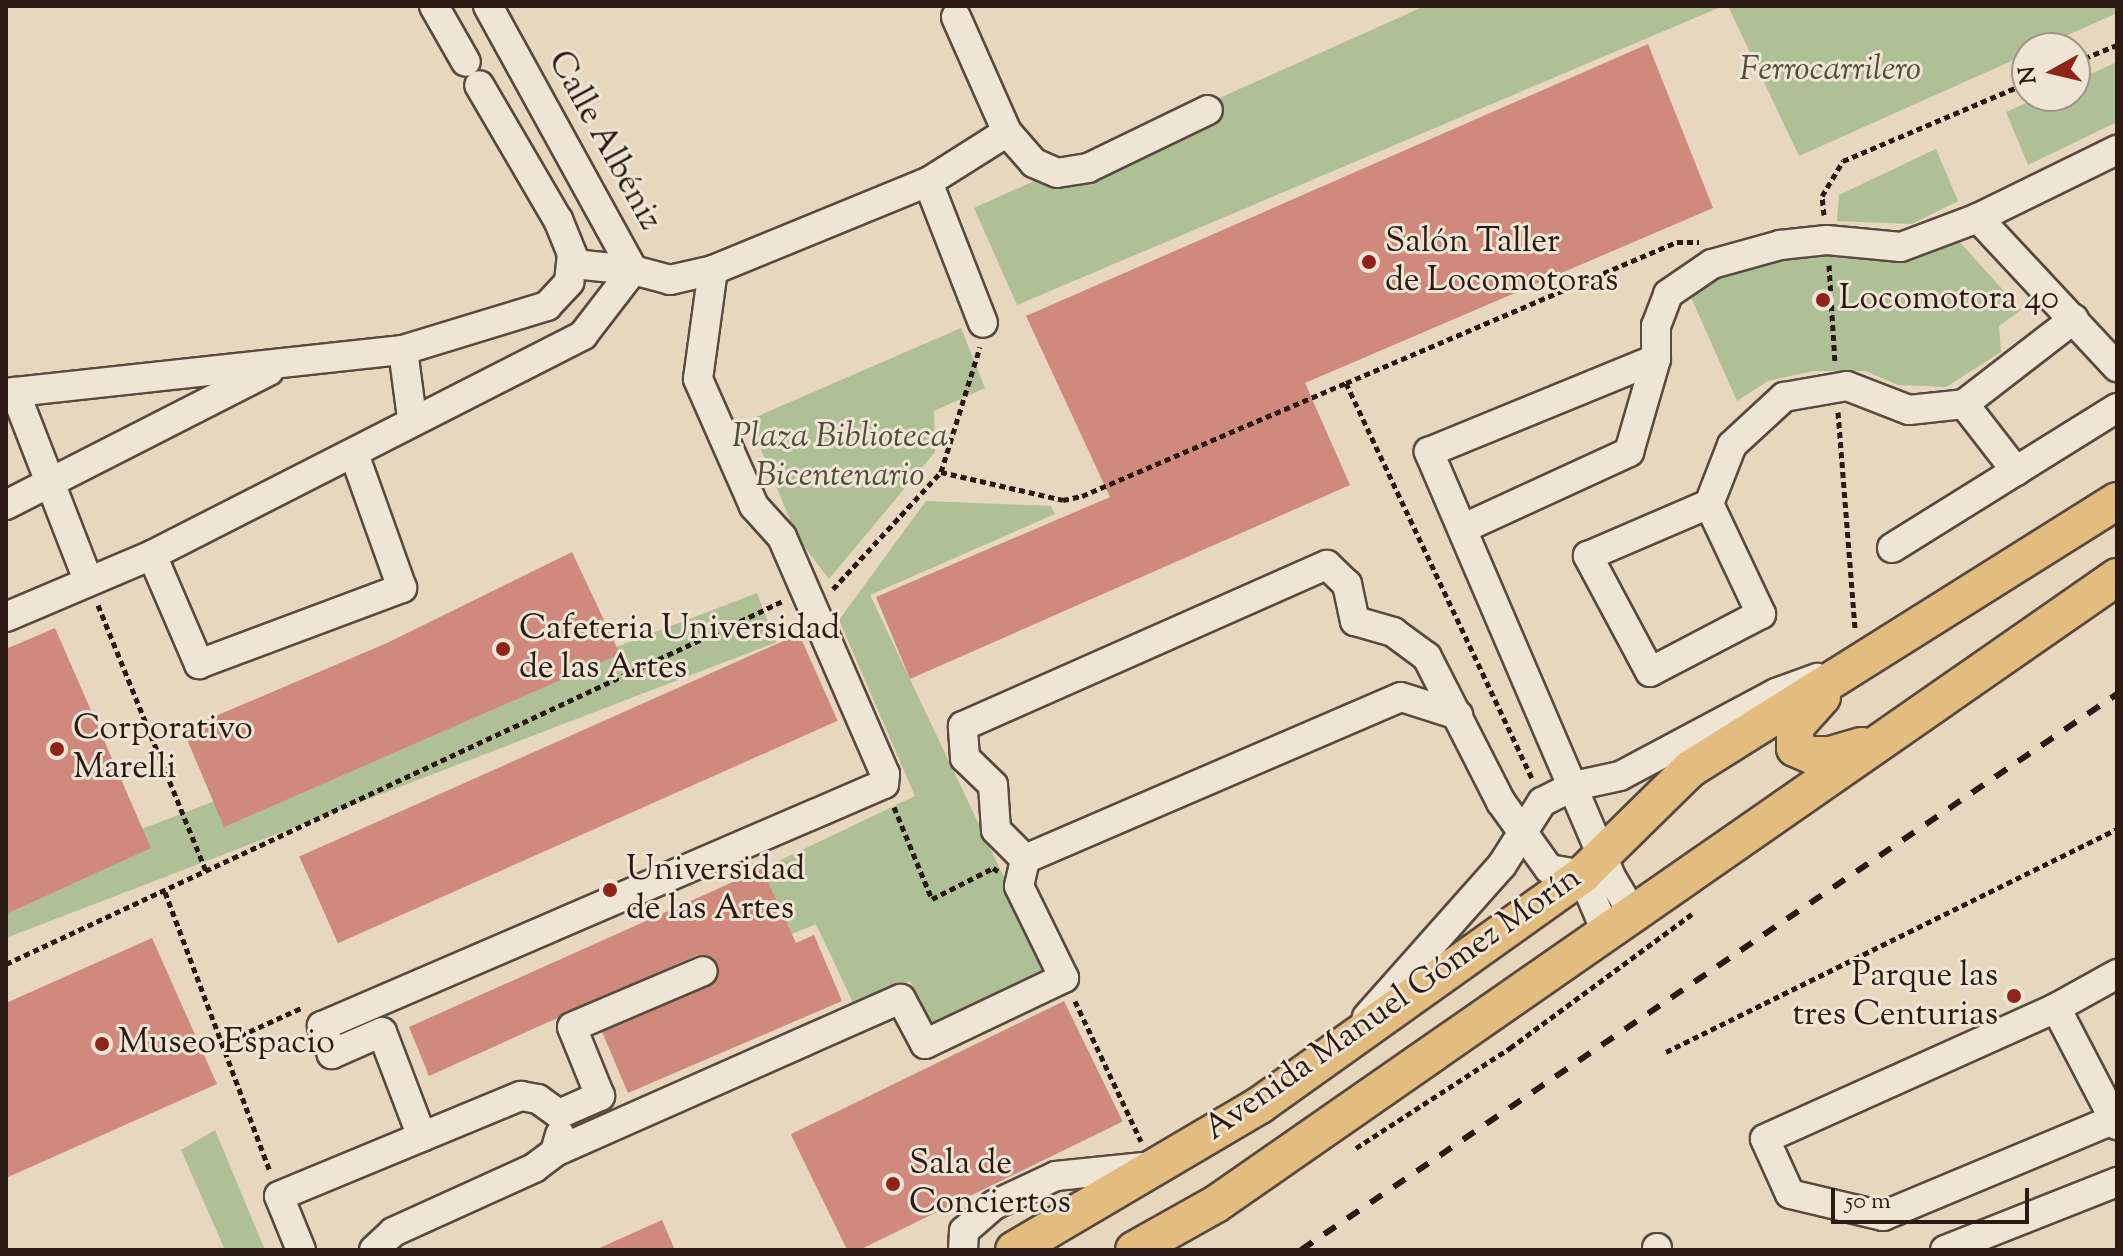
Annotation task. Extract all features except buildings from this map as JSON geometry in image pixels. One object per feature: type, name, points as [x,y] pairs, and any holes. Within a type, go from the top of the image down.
[{"type":"main road","name":"Avenida Manuel Gómez Morín","points":[[1014,1250],[1260,1105],[1593,863],[1690,769],[2117,501]]},
{"type":"main road","name":"Avenida Manuel Gómez Morín","points":[[1134,1250],[1216,1204],[1618,921],[2117,577]]},
{"type":"main road","points":[[1866,660],[1816,701],[1795,727],[1795,748],[1811,755],[1883,740]]},
{"type":"street","points":[[88,580],[11,393],[403,350],[547,306],[561,295],[573,264],[566,237],[440,18],[488,6]]},
{"type":"street","name":"Calle Albéniz","points":[[488,6],[633,270]]},
{"type":"street","points":[[956,17],[1007,132],[1034,163],[1057,173],[1088,168],[1208,110]]},
{"type":"street","points":[[573,264],[633,270],[670,280],[713,270],[928,182],[1007,132]]},
{"type":"street","points":[[1464,528],[1629,452],[1656,359],[1656,326],[1668,294],[1712,264],[1780,245],[1827,240],[1901,247],[1978,218],[2117,150]]},
{"type":"street","points":[[547,203],[584,180]]},
{"type":"street","points":[[928,182],[983,323]]},
{"type":"street","points":[[1978,218],[2117,367]]},
{"type":"street","points":[[6,617],[152,555],[354,454],[412,418],[583,335],[633,270]]},
{"type":"street","points":[[422,1137],[382,1032],[332,1054],[322,1026],[884,784],[885,774],[782,537],[754,506],[698,379],[713,270]]},
{"type":"street","points":[[1709,504],[1761,614],[1650,672],[1588,556],[1709,504],[1732,445],[1784,397],[1847,386],[1909,410],[1964,404],[2074,319]]},
{"type":"street","points":[[403,350],[412,418]]},
{"type":"street","points":[[1618,921],[1593,863],[1574,786],[1429,452],[1656,359]]},
{"type":"street","points":[[6,505],[285,362]]},
{"type":"street","points":[[1964,404],[2016,471]]},
{"type":"street","points":[[1892,548],[2117,408]]},
{"type":"street","points":[[152,555],[199,664],[402,588],[354,454]]},
{"type":"street","points":[[374,1250],[393,1232],[534,1168],[555,1152],[901,999],[925,1044],[1064,978],[1022,872],[996,830],[993,785],[965,758],[963,726],[1327,565],[1347,584],[1355,621],[1393,632],[1427,657],[1501,802],[1549,869],[1593,863]]},
{"type":"street","points":[[1345,1042],[1502,865],[1522,828],[1542,802],[1574,786],[1620,776],[1776,693],[1866,660]]},
{"type":"street","points":[[1022,872],[1401,697],[1458,715]]},
{"type":"street","points":[[559,1114],[600,1096],[572,1027],[703,971]]},
{"type":"street","points":[[2056,1008],[2115,1122],[1883,1216],[1790,1194],[1765,1139],[2056,1008],[2117,974]]},
{"type":"street","points":[[301,1250],[279,1196],[521,1096],[538,1099],[559,1114]]},
{"type":"street","points":[[555,1152],[559,1114]]},
{"type":"street","points":[[963,1250],[964,1231],[994,1205],[1056,1176],[1153,1166]]},
{"type":"street","points":[[1945,1250],[2117,1182]]},
{"type":"path","points":[[2091,56],[2117,45]]},
{"type":"path","points":[[1835,365],[1822,196],[1843,161],[2011,90]]},
{"type":"path","points":[[941,472],[1063,500],[1082,496],[1677,242],[1692,239],[1705,245],[1712,264]]},
{"type":"path","points":[[6,964],[803,591],[825,594],[844,582],[941,472],[983,323]]},
{"type":"path","points":[[1346,383],[1542,802]]},
{"type":"path","points":[[1837,396],[1852,623],[1866,660]]},
{"type":"path","points":[[88,580],[206,871]]},
{"type":"path","points":[[884,784],[932,899],[993,868],[1022,872]]},
{"type":"path","points":[[1666,1052],[2117,829]]},
{"type":"path","points":[[165,892],[279,1196]]},
{"type":"path","points":[[1064,978],[1153,1166]]},
{"type":"path","points":[[222,1044],[313,1002],[322,1026]]},
{"type":"green space","points":[[1425,6],[1723,6],[1017,305],[974,208]]},
{"type":"green space","name":"Ferrocarrilero","points":[[1728,6],[2117,6],[2117,13],[2075,32],[2011,32],[2011,61],[1799,156]]},
{"type":"green space","name":"Ferrocarrilero","points":[[2117,62],[2117,122],[2028,165],[2006,112],[2091,112],[2091,74]]},
{"type":"green space","name":"Ferrocarrilero","points":[[1936,149],[1958,201],[1912,224],[1837,221],[1839,195]]},
{"type":"green space","points":[[1957,239],[2021,310],[1999,326],[2001,352],[1946,387],[1898,385],[1865,371],[1813,371],[1768,381],[1737,401],[1690,295],[1728,269],[1802,248]]},
{"type":"green space","name":"Plaza Biblioteca Bicentenario","points":[[961,328],[985,388],[934,411],[935,452],[829,579],[797,537],[749,420]]},
{"type":"green space","points":[[926,501],[1051,506],[1055,514],[870,595],[1048,970],[933,1026],[910,981],[854,1005],[816,924],[703,971],[698,955],[783,917],[762,869],[915,796],[839,620]]},
{"type":"green space","points":[[757,593],[776,642],[9,937],[6,881]]},
{"type":"green space","points":[[215,1130],[265,1250],[225,1250],[181,1150]]},
{"type":"railway","points":[[1301,1250],[2117,694]]},
{"type":"place","name":"Salón Taller de Locomotoras","points":[[1369,262]]},
{"type":"place","name":"Locomotora 40","points":[[1823,300]]},
{"type":"place","name":"Cafeteria Universidad de las Artes","points":[[503,649]]},
{"type":"place","name":"Corporativo Marelli","points":[[57,749]]},
{"type":"place","name":"Universidad de las Artes","points":[[610,890]]},
{"type":"place","name":"Parque las tres Centurias","points":[[2014,996]]},
{"type":"place","name":"Museo Espacio","points":[[102,1044]]},
{"type":"place","name":"Sala de Conciertos","points":[[893,1184]]}]
